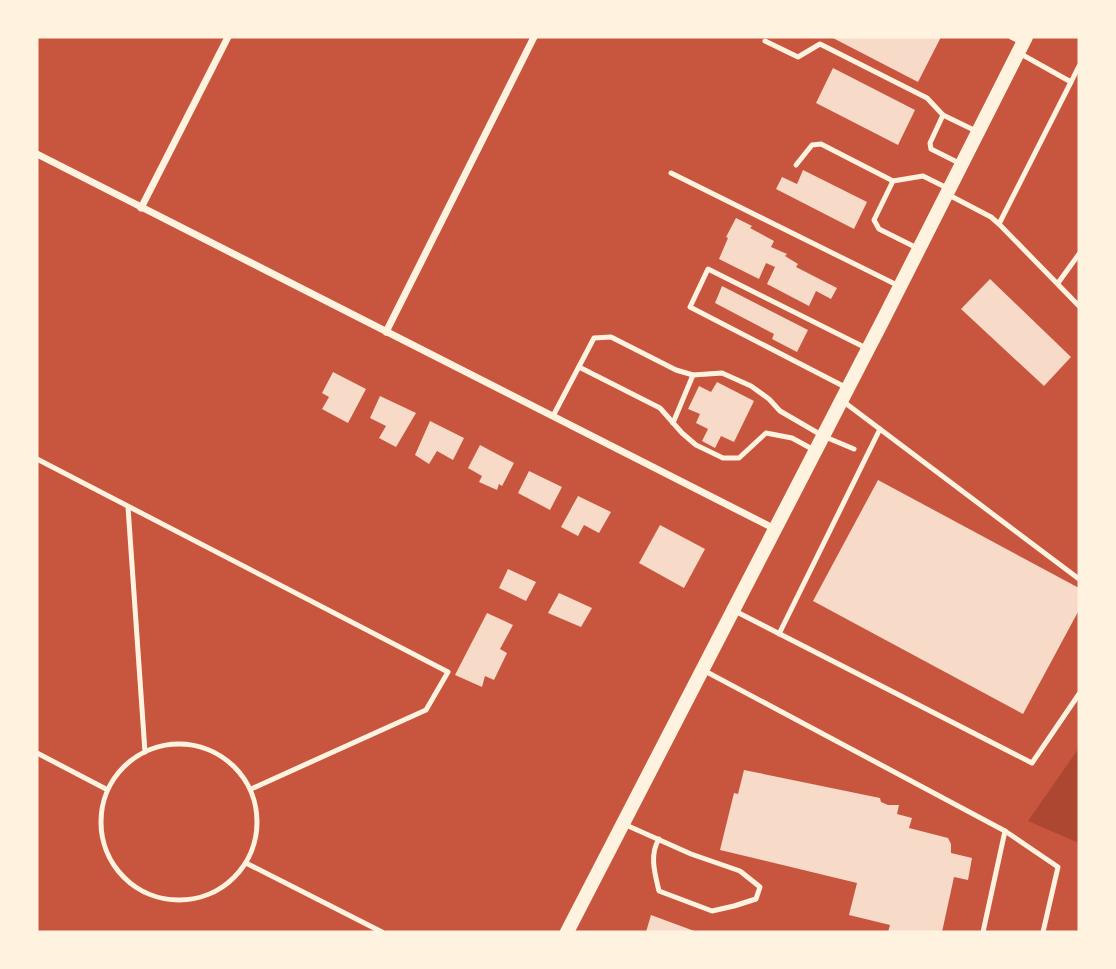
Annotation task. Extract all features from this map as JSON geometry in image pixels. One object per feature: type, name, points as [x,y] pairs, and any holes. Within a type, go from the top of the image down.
[{"type":"main road","points":[[567,932],[900,287],[978,132],[1019,42]]},
{"type":"street","points":[[141,208],[228,37]]},
{"type":"street","points":[[386,332],[534,37]]},
{"type":"street","points":[[37,155],[775,529]]},
{"type":"lane","points":[[765,41],[798,57],[820,44],[928,98],[943,115],[978,132]]},
{"type":"lane","points":[[1019,42],[1071,82]]},
{"type":"lane","points":[[999,224],[1079,66]]},
{"type":"lane","points":[[943,115],[930,143],[931,149],[962,164]]},
{"type":"lane","points":[[796,164],[812,145],[821,144],[893,181],[923,176],[991,217],[1079,306]]},
{"type":"lane","points":[[671,173],[900,287]]},
{"type":"lane","points":[[893,181],[874,220],[879,229],[919,249]]},
{"type":"lane","points":[[1058,283],[1079,254]]},
{"type":"lane","points":[[868,348],[708,268],[690,307],[845,395],[880,429],[1079,579]]},
{"type":"lane","points":[[553,416],[594,338],[611,337],[676,370],[693,375],[722,373],[751,386],[780,411],[823,436],[854,449]]},
{"type":"lane","points":[[579,367],[660,408],[696,445],[723,458],[739,458],[766,433],[792,438],[816,451]]},
{"type":"lane","points":[[673,423],[693,375]]},
{"type":"lane","points":[[779,634],[880,429]]},
{"type":"lane","points":[[37,459],[448,672],[426,710],[251,789]]},
{"type":"lane","points":[[128,506],[145,752]]},
{"type":"lane","points":[[733,610],[1032,763],[1079,694]]},
{"type":"lane","points":[[703,670],[1005,831],[1058,867],[1043,932]]},
{"type":"lane","points":[[167,744],[191,744],[214,752],[236,768],[251,789],[258,815],[256,841],[246,863],[227,885],[204,897],[177,901],[151,896],[128,882],[111,861],[102,836],[106,789],[125,765],[145,752],[167,744]]},
{"type":"lane","points":[[37,753],[106,789]]},
{"type":"lane","points":[[623,823],[659,839],[691,854],[740,871],[760,887],[756,899],[712,911],[659,891],[653,863],[655,845],[659,839]]},
{"type":"lane","points":[[983,932],[1005,831]]},
{"type":"lane","points":[[246,863],[382,932]]},
{"type":"shaded area","points":[[1079,748],[1079,843],[1028,821]]},
{"type":"building","points":[[831,37],[941,37],[918,82]]},
{"type":"building","points":[[833,68],[915,110],[898,145],[816,103]]},
{"type":"building","points":[[803,170],[867,202],[854,229],[776,189],[782,177],[797,184]]},
{"type":"building","points":[[736,218],[774,241],[771,247],[787,254],[785,256],[798,264],[796,267],[837,288],[831,299],[816,291],[809,306],[767,284],[775,267],[766,263],[759,279],[719,259]]},
{"type":"building","points":[[990,279],[1071,357],[1044,386],[961,309]]},
{"type":"building","points":[[722,286],[808,330],[797,352],[772,339],[774,334],[715,303]]},
{"type":"building","points":[[333,372],[366,389],[348,423],[322,409],[329,397],[322,393]]},
{"type":"building","points":[[717,382],[754,401],[734,442],[721,436],[715,448],[702,441],[708,429],[696,423],[700,414],[688,409],[699,386],[711,392]]},
{"type":"building","points":[[380,396],[416,413],[396,447],[379,438],[386,426],[370,418]]},
{"type":"building","points":[[430,421],[464,438],[453,460],[437,451],[429,464],[415,455]]},
{"type":"building","points":[[480,445],[514,463],[497,490],[479,482],[482,476],[468,468]]},
{"type":"building","points":[[529,471],[562,487],[550,510],[518,493]]},
{"type":"building","points":[[878,480],[1079,588],[1079,610],[1023,714],[813,601]]},
{"type":"building","points":[[578,496],[611,512],[599,533],[584,525],[578,536],[561,527]]},
{"type":"building","points":[[660,525],[705,549],[684,588],[639,563]]},
{"type":"building","points":[[508,569],[536,582],[526,601],[499,588]]},
{"type":"building","points":[[559,593],[592,608],[581,627],[548,613]]},
{"type":"building","points":[[487,613],[513,625],[500,649],[507,653],[494,680],[485,676],[482,687],[455,675]]},
{"type":"building","points":[[744,770],[880,798],[881,802],[888,805],[899,805],[897,814],[912,818],[909,828],[948,838],[951,853],[972,858],[968,880],[954,877],[942,932],[888,932],[890,925],[849,915],[857,883],[720,850],[734,793],[738,794]]},
{"type":"building","points":[[651,915],[697,932],[646,932]]}]
